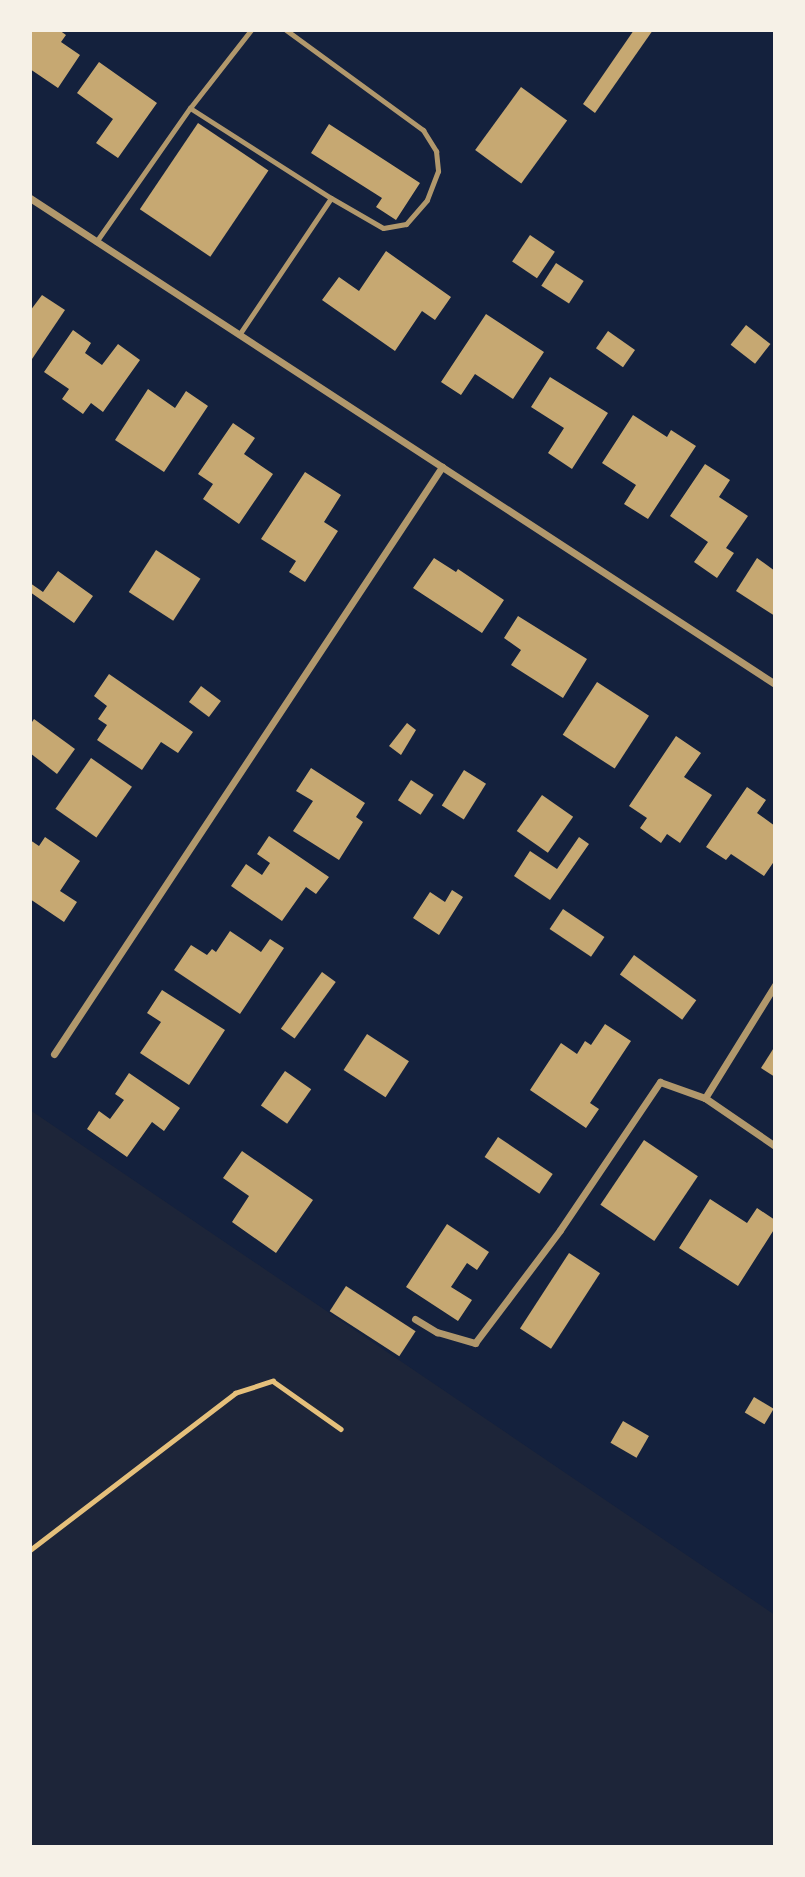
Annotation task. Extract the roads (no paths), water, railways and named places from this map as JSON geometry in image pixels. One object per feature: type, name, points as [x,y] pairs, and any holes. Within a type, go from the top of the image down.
[{"type":"street","points":[[30,198],[775,684]]},
{"type":"street","points":[[54,1054],[442,467]]},
{"type":"street","points":[[705,1098],[775,985]]},
{"type":"street","points":[[415,1319],[437,1332],[475,1343],[560,1230],[660,1082],[705,1098],[775,1146]]},
{"type":"lane","points":[[96,242],[190,108],[251,30]]},
{"type":"lane","points":[[190,108],[383,228],[406,224],[427,200],[438,171],[436,151],[424,130],[286,30]]},
{"type":"lane","points":[[239,335],[331,198]]}]
